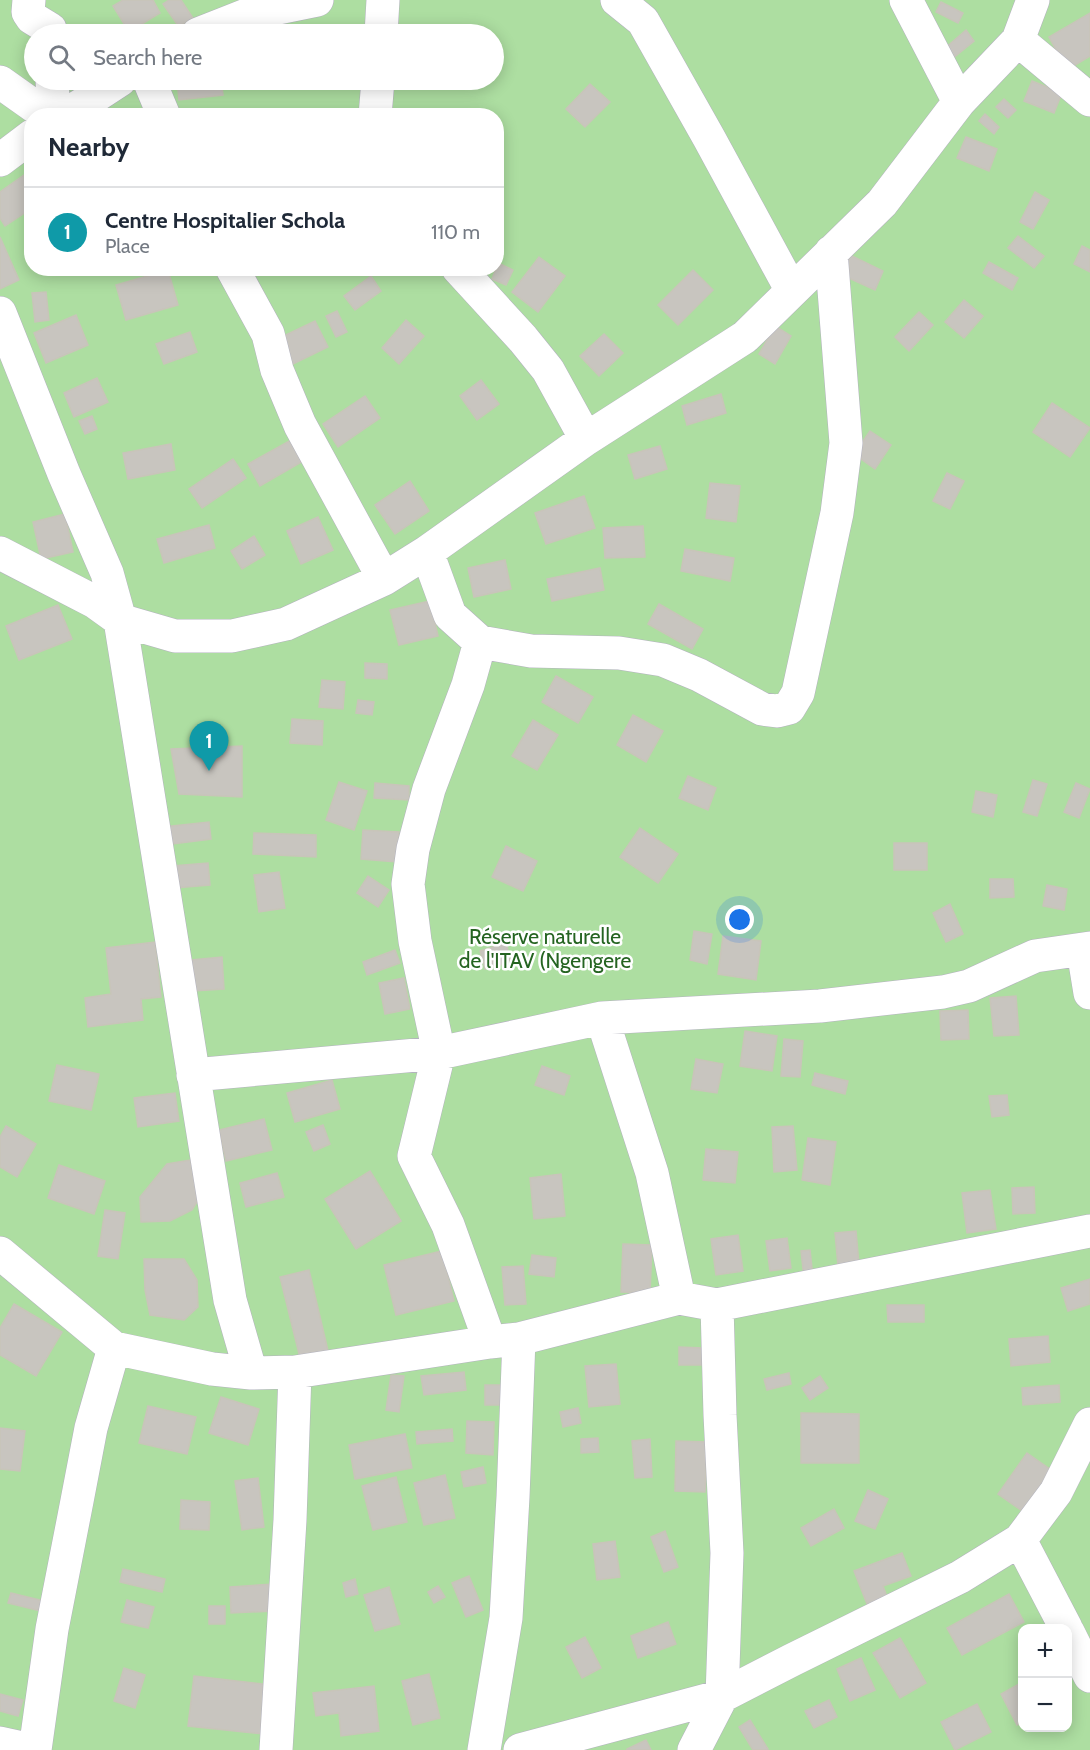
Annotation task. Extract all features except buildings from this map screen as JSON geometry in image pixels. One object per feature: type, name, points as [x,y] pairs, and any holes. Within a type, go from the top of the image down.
[{"type":"street","points":[[29,0],[28,12],[32,18],[42,24]]},
{"type":"street","points":[[224,24],[249,14],[317,0]]},
{"type":"street","points":[[381,24],[382,0]]},
{"type":"street","points":[[617,0],[643,21],[792,291]]},
{"type":"street","points":[[906,0],[959,102]]},
{"type":"street","points":[[0,553],[95,602],[120,620],[175,636],[232,636],[285,624],[384,579],[427,552],[585,438],[745,337],[882,203],[959,102],[1018,40],[1033,0]]},
{"type":"street","points":[[1018,40],[1090,100]]},
{"type":"street","points":[[0,82],[37,108]]},
{"type":"street","points":[[53,90],[54,108]]},
{"type":"street","points":[[76,108],[105,90]]},
{"type":"street","points":[[152,90],[160,108]]},
{"type":"street","points":[[376,108],[377,90]]},
{"type":"street","points":[[0,160],[24,142]]},
{"type":"street","points":[[427,552],[450,615],[480,642],[531,651],[619,653],[663,660],[699,675],[762,709],[777,711],[789,708],[798,693],[837,513],[846,443],[831,252]]},
{"type":"street","points":[[237,276],[268,334],[277,370],[300,425],[384,579]]},
{"type":"street","points":[[465,276],[548,370],[585,438]]},
{"type":"street","points":[[0,313],[64,474],[107,573],[120,620],[231,1299],[251,1372]]},
{"type":"street","points":[[480,642],[468,686],[429,789],[413,849],[408,884],[415,941],[439,1053],[414,1156],[505,1340],[506,1618],[484,1750]]},
{"type":"street","points":[[193,1075],[439,1053],[602,1018],[820,1006],[943,992],[969,986],[1035,956],[1086,949],[1090,993]]},
{"type":"street","points":[[602,1018],[652,1173],[679,1298]]},
{"type":"street","points":[[0,1253],[114,1348],[212,1369],[295,1372],[505,1340],[679,1298],[717,1305],[1090,1231]]},
{"type":"street","points":[[693,1750],[723,1696],[727,1553],[717,1305]]},
{"type":"street","points":[[0,1743],[34,1750],[52,1629],[76,1501],[91,1428],[114,1348]]},
{"type":"street","points":[[276,1750],[290,1520],[295,1372]]},
{"type":"street","points":[[520,1750],[723,1696],[792,1659],[960,1577],[1020,1540],[1056,1492],[1090,1424]]},
{"type":"street","points":[[1020,1540],[1064,1624]]},
{"type":"street","points":[[1072,1640],[1090,1676]]},
{"type":"green space","name":"Réserve naturelle de l'ITAV (Ngengere","points":[[0,0],[1090,0],[1090,1750],[0,1750]]},
{"type":"place","name":"Centre Hospitalier Schola","points":[[209,771]]}]
